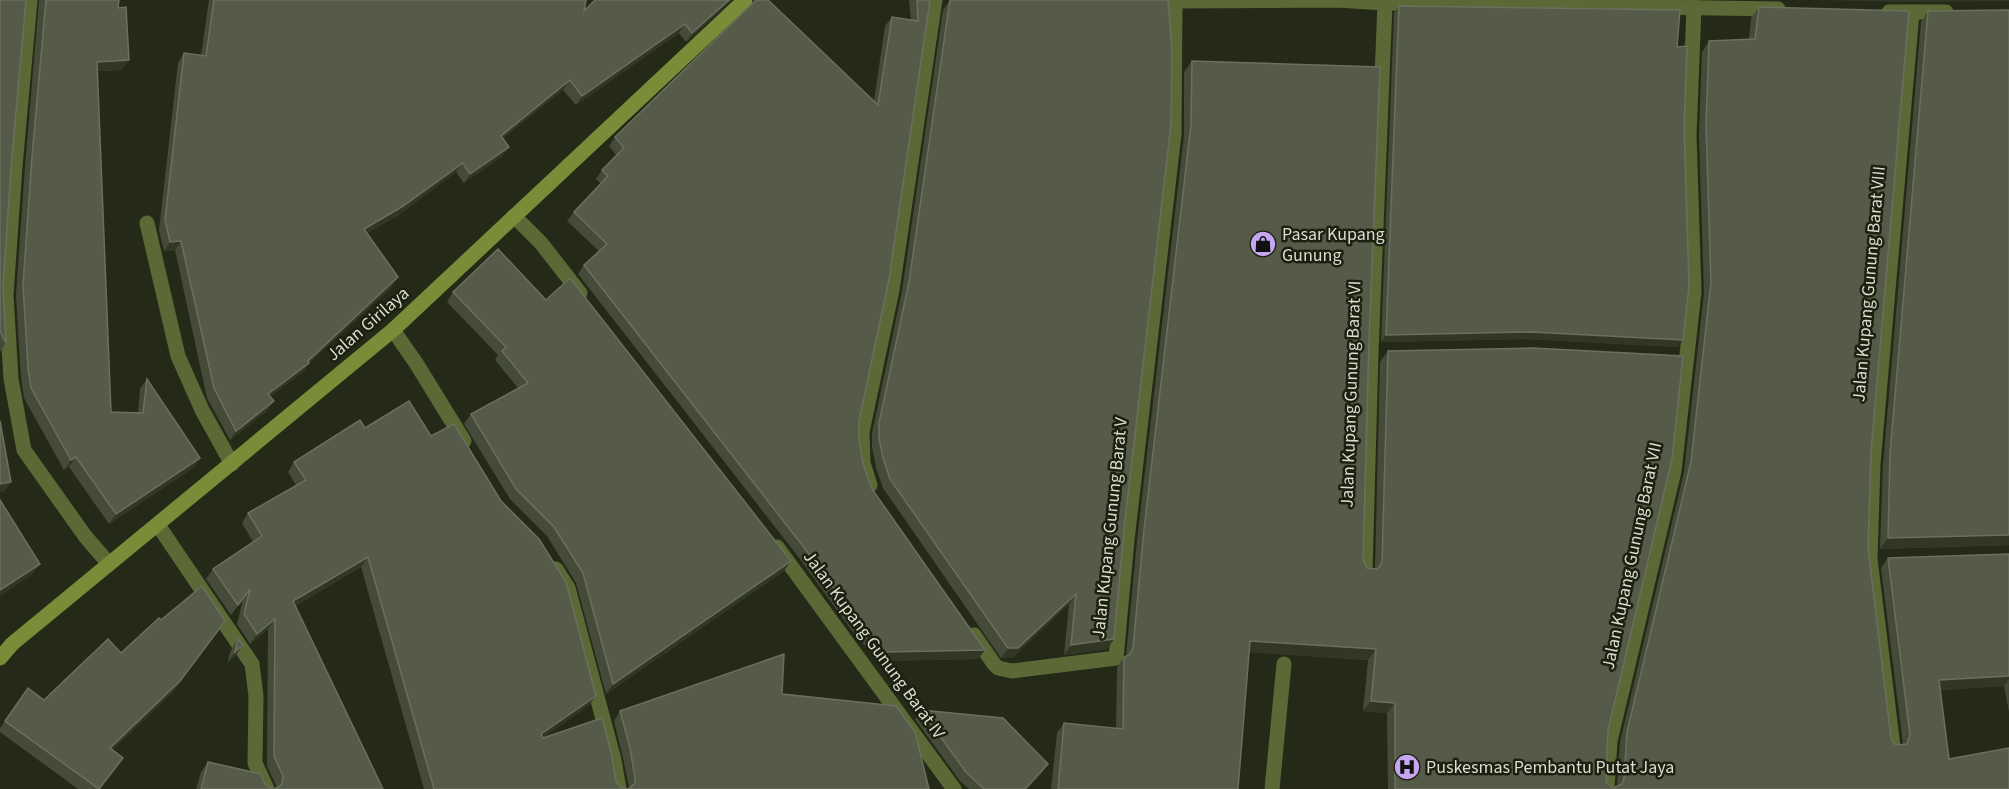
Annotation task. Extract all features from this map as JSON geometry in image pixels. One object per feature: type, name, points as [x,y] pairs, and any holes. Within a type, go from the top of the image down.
[{"type":"street","points":[[30,0],[6,295],[11,379],[24,450],[85,536],[109,564]]},
{"type":"street","name":"Jalan Girilaya","points":[[0,658],[12,644],[393,330],[745,0]]},
{"type":"street","points":[[929,0],[947,0]]},
{"type":"street","points":[[880,502],[867,477],[862,453],[862,432],[892,290],[935,0]]},
{"type":"street","points":[[1151,1],[1337,0],[1385,3],[1797,10]]},
{"type":"street","name":"Jalan Kupang Gunung Barat V","points":[[967,626],[999,668],[1012,671],[1116,658],[1127,540],[1174,134],[1175,1]]},
{"type":"street","name":"Jalan Kupang Gunung Barat VI","points":[[1365,571],[1377,352],[1385,3]]},
{"type":"street","name":"Jalan Kupang Gunung Barat VII","points":[[1607,789],[1610,741],[1674,471],[1681,356],[1694,292],[1689,135],[1694,7]]},
{"type":"street","points":[[1877,12],[1966,12]]},
{"type":"street","name":"Jalan Kupang Gunung Barat VIII","points":[[1893,747],[1876,558],[1874,452],[1912,12]]},
{"type":"street","points":[[514,216],[541,243],[591,307]]},
{"type":"street","points":[[147,223],[178,356],[201,410],[232,464]]},
{"type":"street","points":[[393,330],[472,454]]},
{"type":"street","points":[[158,525],[252,664],[256,696],[255,763],[267,789]]},
{"type":"street","name":"Jalan Kupang Gunung Barat IV","points":[[770,538],[954,789]]},
{"type":"street","points":[[546,552],[568,588],[614,760],[619,789]]},
{"type":"street","points":[[1272,789],[1284,664]]},
{"type":"building","points":[[0,0],[26,0],[3,285],[6,343],[0,331]]},
{"type":"building","points":[[46,0],[119,0],[118,8],[126,7],[129,60],[97,62],[111,412],[143,413],[147,379],[200,458],[116,514],[76,457],[71,460],[31,388],[28,368],[23,285]]},
{"type":"building","points":[[214,0],[586,0],[584,11],[595,0],[729,0],[692,33],[685,24],[582,96],[570,80],[501,136],[509,147],[470,174],[463,163],[403,206],[364,229],[398,277],[308,361],[309,363],[268,394],[274,401],[236,431],[214,388],[181,241],[170,242],[165,220],[184,53],[206,56]]},
{"type":"building","points":[[756,0],[768,0],[878,105],[892,17],[918,21],[917,0],[930,0],[889,279],[859,421],[859,440],[863,464],[872,489],[985,650],[885,652],[856,619],[806,550],[584,265],[607,244],[574,212],[608,176],[602,170],[624,148],[615,137]]},
{"type":"building","points":[[950,0],[1168,0],[1172,50],[1171,124],[1124,529],[1114,639],[1071,645],[1076,594],[1018,648],[1008,648],[890,479],[883,458],[879,423],[909,282]]},
{"type":"building","points":[[1399,6],[1680,10],[1677,47],[1687,46],[1684,128],[1689,285],[1683,340],[1531,332],[1386,335]]},
{"type":"building","points":[[1759,7],[1909,11],[1871,452],[1868,548],[1891,738],[1897,745],[1907,744],[1910,735],[1888,558],[2009,554],[2009,676],[1939,680],[1949,759],[2009,748],[2009,789],[1395,789],[1395,703],[1371,701],[1376,649],[1250,641],[1238,789],[1058,789],[1064,723],[1123,729],[1124,657],[1129,655],[1133,648],[1144,530],[1191,124],[1192,61],[1380,67],[1363,560],[1367,568],[1377,569],[1382,561],[1388,351],[1533,348],[1683,356],[1672,459],[1608,730],[1606,782],[1613,788],[1622,784],[1627,732],[1691,462],[1711,282],[1706,124],[1709,41],[1755,39]]},
{"type":"building","points":[[2009,10],[2009,535],[1888,538],[1890,454],[1928,11]]},
{"type":"building","points":[[498,249],[546,300],[570,278],[791,561],[613,684],[583,573],[554,527],[516,489],[471,414],[528,383],[502,351],[506,347],[453,292]]},
{"type":"building","points":[[409,401],[431,436],[454,424],[501,501],[539,539],[566,582],[596,696],[541,734],[543,738],[602,718],[616,781],[622,788],[628,789],[434,789],[368,557],[293,601],[383,789],[272,789],[282,784],[283,776],[274,756],[275,619],[257,634],[244,614],[250,589],[238,605],[213,569],[262,536],[248,513],[306,480],[294,462],[360,420],[365,428]]},
{"type":"building","points":[[0,421],[11,482],[0,484]]},
{"type":"building","points":[[0,500],[40,564],[0,590]]},
{"type":"building","points":[[202,586],[225,621],[180,681],[110,748],[123,758],[99,789],[5,721],[28,688],[44,700],[108,639],[121,653],[159,618],[161,620]]},
{"type":"building","points":[[238,639],[243,645],[235,652]]},
{"type":"building","points":[[784,654],[782,694],[896,706],[915,732],[929,789],[628,789],[635,783],[635,778],[620,711]]},
{"type":"building","points":[[921,710],[1003,718],[1048,764],[1025,789],[984,789],[966,772]]},
{"type":"building","points":[[208,762],[261,774],[265,784],[272,789],[201,789]]},
{"type":"place","name":"Pasar Kupang Gunung","points":[[1263,244]]},
{"type":"place","name":"Puskesmas Pembantu Putat Jaya","points":[[1407,767]]}]
